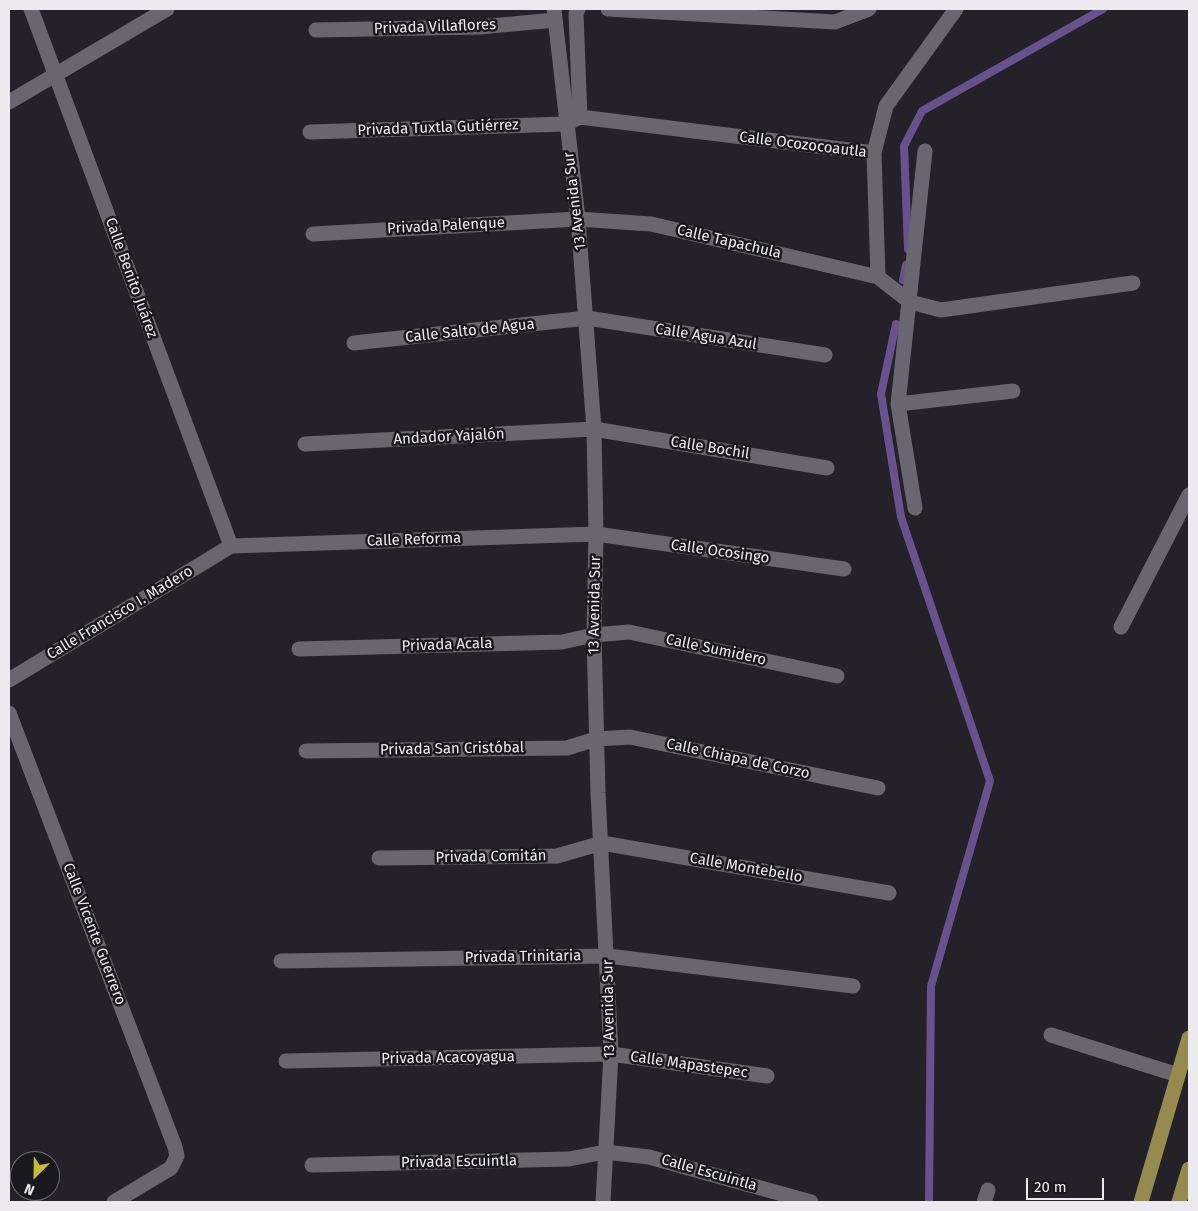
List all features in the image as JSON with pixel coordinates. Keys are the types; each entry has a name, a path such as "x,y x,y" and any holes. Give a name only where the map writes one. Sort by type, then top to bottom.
{"main road":[{"path":"1140,1202 1189,1038"},
{"path":"1179,1202 1189,1169"}],"street":[{"name":"Calle Benito Juárez","path":"32,9 231,546"},
{"path":"9,102 167,9"},
{"path":"566,124 580,117 576,14 578,9"},
{"path":"608,9 835,22 869,9"},
{"name":"Calle Ocozocoautla","path":"580,117 874,154 886,106 956,9"},
{"name":"Privada Villaflores","path":"316,30 480,27 554,14"},
{"name":"13 Avenida Sur","path":"554,14 578,219 594,429 596,739 608,956 611,1054 603,1202"},
{"name":"Privada Tuxtla Gutiérrez","path":"310,132 566,124"},
{"path":"915,508 898,404 925,151"},
{"path":"874,154 878,277 910,302 941,310 1133,283"},
{"name":"Privada Palenque","path":"313,234 578,219"},
{"name":"Calle Tapachula","path":"578,219 651,224 878,277"},
{"name":"Calle Salto de Agua","path":"354,343 586,318"},
{"name":"Calle Agua Azul","path":"586,318 826,355"},
{"path":"898,404 1013,391"},
{"name":"Andador Yajalón","path":"305,444 594,429"},
{"name":"Calle Bochil","path":"594,429 827,468"},
{"path":"1121,627 1189,495"},
{"name":"Calle Reforma","path":"231,546 596,534"},
{"name":"Calle Ocosingo","path":"596,534 844,569"},
{"name":"Calle Francisco I. Madero","path":"9,680 231,546"},
{"name":"Calle Sumidero","path":"594,635 629,632 837,676"},
{"name":"Privada Acala","path":"299,649 562,642 594,635"},
{"name":"Calle Vicente Guerrero","path":"9,713 177,1156 171,1168 114,1202"},
{"name":"Calle Chiapa de Corzo","path":"596,739 630,737 878,788"},
{"name":"Privada San Cristóbal","path":"306,751 567,748 596,739"},
{"name":"Privada Comitán","path":"379,858 556,856 602,843"},
{"name":"Calle Montebello","path":"602,843 889,893"},
{"name":"Privada Trinitaria","path":"281,961 608,956 852,986"},
{"path":"1051,1034 1178,1075"},
{"name":"Privada Acacoyagua","path":"286,1061 611,1054"},
{"name":"Calle Mapastepec","path":"611,1054 767,1076"},
{"name":"Privada Escuintla","path":"312,1166 569,1159 605,1152"},
{"name":"Calle Escuintla","path":"605,1152 649,1157 811,1202"}],"waterway":[{"path":"908,249 904,146 922,111 1103,9"},
{"path":"903,280 906,265"},
{"path":"896,324 881,394 901,517 990,781 931,986 929,1202"}]}
